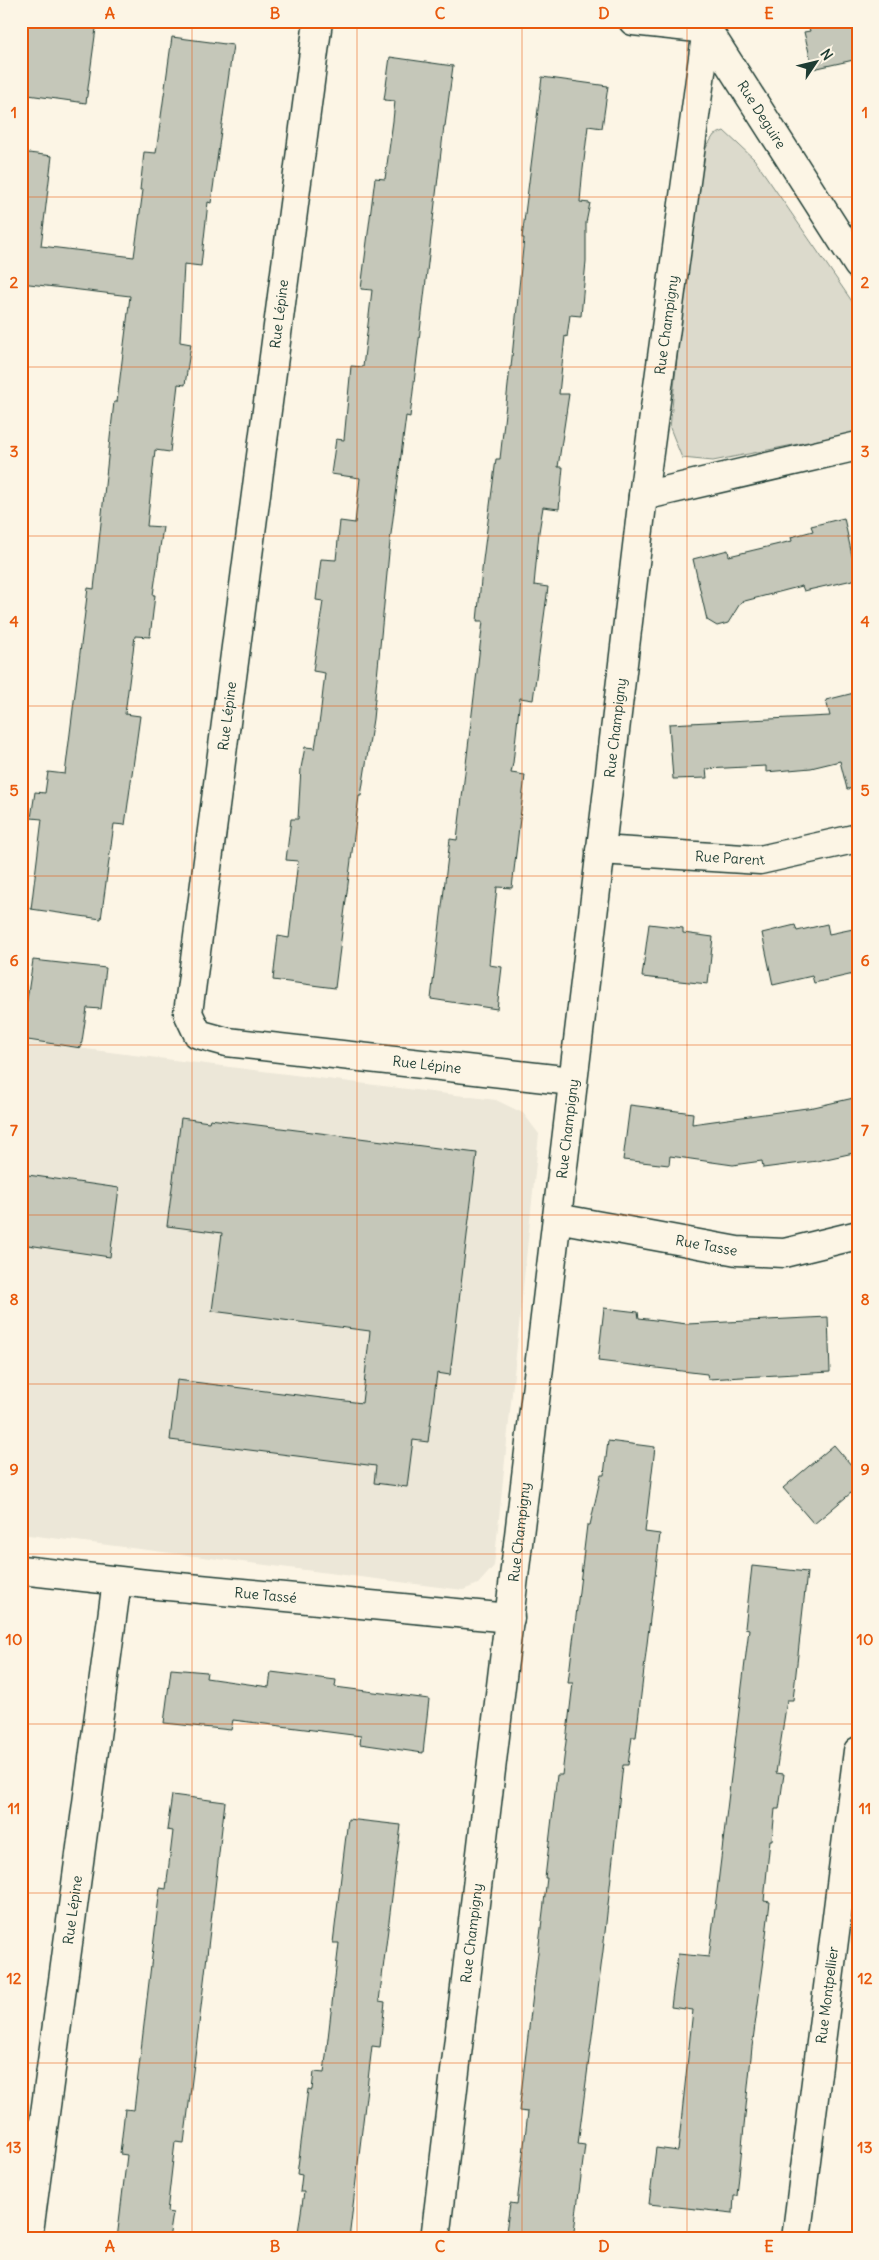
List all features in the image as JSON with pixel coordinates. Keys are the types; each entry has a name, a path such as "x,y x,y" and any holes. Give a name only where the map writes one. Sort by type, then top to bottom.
{"street":[{"name":"Rue Lépine","path":"318,21 188,1013 198,1034 227,1042 572,1081"},
{"path":"633,21 707,25"},
{"name":"Rue Champigny","path":"435,2239 643,496 707,25"},
{"name":"Rue Deguire","path":"707,25 858,265"},
{"path":"643,496 858,446"},
{"name":"Rue Parent","path":"600,850 760,860 858,838"},
{"name":"Rue Tasse","path":"557,1218 737,1251 784,1253 858,1235"},
{"name":"Rue Tassé","path":"21,1570 117,1581 510,1618"},
{"name":"Rue Lépine","path":"28,2239 117,1581"},
{"name":"Rue Montpellier","path":"796,2239 858,1751"}],"shaded area":[{"path":"724,131 754,159 858,310 858,432 713,461 682,458 670,428 697,162 714,135"},
{"path":"21,1041 496,1100 523,1113 539,1134 494,1566 478,1584 463,1590 21,1534"}],"building":[{"path":"21,21 97,21 86,103 21,94"},
{"path":"807,21 858,21 858,59 813,69 804,32 810,31"},
{"path":"172,37 233,45 211,203 208,202 201,266 184,264 180,342 191,344 185,385 178,384 170,452 155,450 147,526 163,527 153,595 155,595 150,637 135,636 125,714 140,716 125,825 114,824 101,919 31,909 42,819 31,818 35,792 45,793 48,772 65,774 88,588 94,589 114,402 117,402 130,296 21,283 21,152 52,156 41,246 134,257 143,190 140,190 144,152 156,153"},
{"path":"390,57 453,66 444,126 410,417 406,416 390,542 373,719 361,796 359,796 335,988 273,980 278,936 289,938 298,861 286,860 291,819 298,819 301,768 305,747 315,748 320,717 325,673 313,671 323,601 316,600 321,559 336,560 340,521 355,523 360,478 331,474 336,439 344,440 351,366 363,367 372,290 361,289 375,178 385,179 395,101 384,100"},
{"path":"542,77 608,86 602,128 588,126 580,202 590,203 586,223 586,261 581,316 570,315 567,337 565,336 559,394 569,394 558,467 563,467 559,509 543,507 539,532 534,585 548,587 533,700 520,698 511,773 525,775 512,888 497,887 489,965 502,967 497,1009 431,999 450,839 457,840 483,621 477,621 483,560 496,459 500,459 524,238 522,238"},
{"path":"844,518 857,579 804,591 802,586 741,602 728,623 717,626 707,620 693,559 728,550 729,556 792,541 791,537 813,531 811,526"},
{"path":"858,692 858,788 847,789 840,761 811,768 766,772 766,766 706,769 707,778 673,779 669,724 830,716 826,700"},
{"path":"649,924 683,928 683,933 713,937 708,984 642,977"},
{"path":"827,924 829,934 858,928 858,973 814,983 812,976 773,985 762,933 795,925 797,931"},
{"path":"33,960 106,968 101,1009 87,1008 81,1048 21,1039"},
{"path":"858,1097 858,1152 817,1161 763,1168 762,1161 733,1165 670,1156 669,1165 623,1160 630,1105 693,1113 692,1124 814,1107"},
{"path":"181,1118 209,1122 210,1119 477,1153 450,1375 437,1373 428,1442 413,1440 407,1487 374,1483 376,1466 170,1440 177,1380 362,1403 370,1331 212,1311 222,1233 167,1226"},
{"path":"21,1174 119,1188 110,1257 21,1244"},
{"path":"604,1308 638,1312 639,1318 687,1324 828,1317 830,1372 708,1379 707,1374 598,1361"},
{"path":"608,1441 655,1447 645,1532 660,1534 636,1737 632,1737 628,1765 623,1765 603,1951 578,2144 585,2145 573,2239 505,2239 510,2203 517,2204 528,2112 519,2111 547,1878 545,1878 557,1775 562,1775 573,1683 568,1683 587,1525 590,1525 601,1475 604,1475"},
{"path":"834,1445 858,1473 858,1487 814,1524 783,1488"},
{"path":"752,1566 807,1572 793,1700 787,1700 776,1773 784,1774 779,1809 775,1809 772,1840 770,1840 764,1901 770,1902 752,2047 737,2196 734,2196 733,2213 649,2204 656,2148 678,2151 693,2010 671,2007 678,1954 709,1957 749,1629 745,1628"},
{"path":"171,1669 207,1672 206,1678 269,1687 271,1672 336,1680 335,1687 429,1699 423,1753 360,1744 361,1736 233,1720 231,1730 164,1723"},
{"path":"172,1795 225,1802 199,2024 184,2143 175,2142 167,2212 173,2213 169,2239 117,2239 127,2155 120,2154 125,2109 134,2110 160,1888 166,1889 173,1831 167,1830"},
{"path":"348,1819 401,1825 379,2001 385,2002 380,2047 372,2046 349,2239 297,2239 304,2192 300,2192 302,2175 297,2174 308,2089 312,2090 314,2072 324,2073 339,1943 333,1943"}]}
